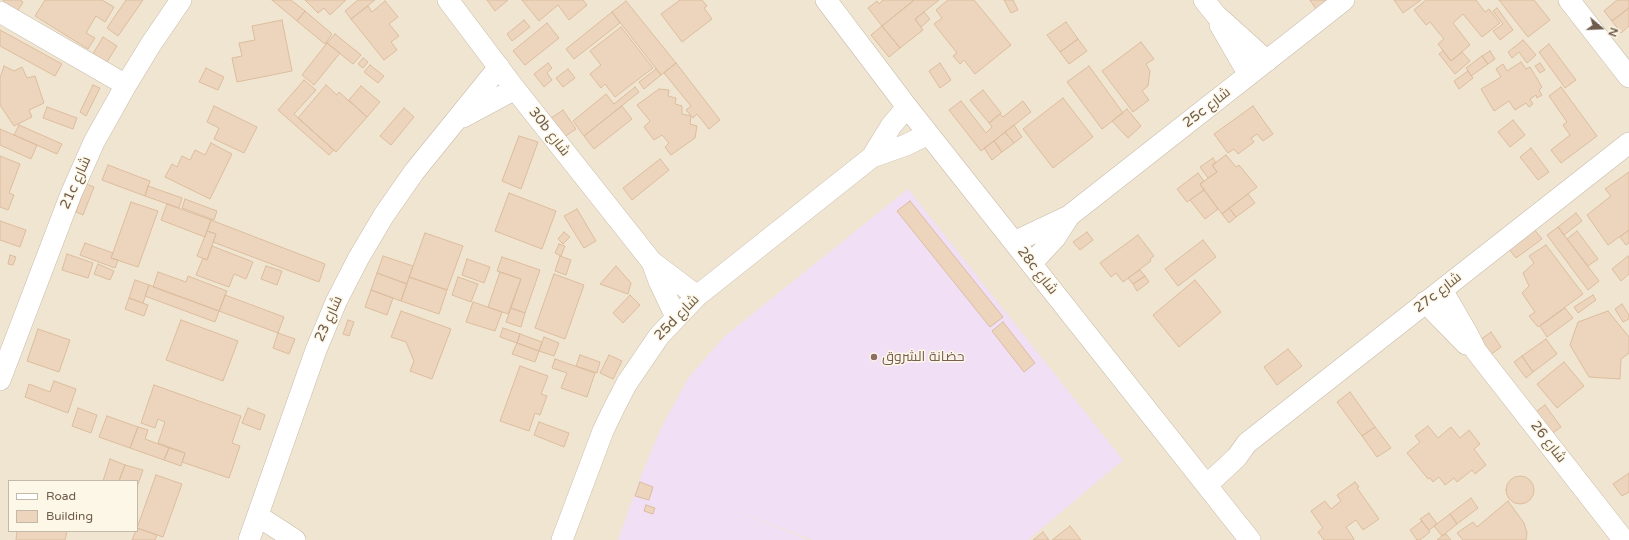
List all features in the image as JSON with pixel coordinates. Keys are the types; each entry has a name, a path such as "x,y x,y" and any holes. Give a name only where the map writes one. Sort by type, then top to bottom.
{"street":[{"name":"21c شارع","path":"0,380 71,194 94,142 150,44 181,0"},
{"name":"30b شارع","path":"448,0 515,89 652,262 697,296"},
{"name":"28c شارع","path":"826,0 928,134 1250,540"},
{"name":"25c شارع","path":"1014,242 1069,216 1344,0"},
{"path":"1569,0 1629,77"},
{"path":"1210,8 1267,60"},
{"path":"1210,8 1249,75"},
{"path":"0,12 126,85"},
{"name":"شارع 23","path":"249,540 316,350 348,277 384,215 414,172 499,68"},
{"name":"شارع 23","path":"456,121 515,89"},
{"name":"25d شارع","path":"872,157 891,126 907,107"},
{"name":"25d شارع","path":"562,540 603,431 617,402 642,359 659,336 676,317 697,296 872,157 928,134"},
{"name":"27c شارع","path":"1202,478 1223,454 1248,443 1425,302 1629,143"},
{"name":"25c شارع","path":"1031,264 1054,238 1069,216"},
{"name":"30b شارع","path":"652,262 676,317"},
{"name":"شارع 26","path":"1442,290 1476,351 1623,538"},
{"name":"شارع 26","path":"1425,302 1460,339 1476,351"},
{"path":"258,516 295,540"}],"shaded area":[{"path":"0,0 1629,0 1629,540 0,540"},
{"name":"حضانة الشروق","path":"908,189 1123,460 1028,540 813,540 728,508 809,540 618,540 641,476 662,426 689,377 725,336"}],"building":[{"path":"4,0 20,0 23,2 17,12 2,3"},
{"path":"45,0 102,0 114,7 105,22 96,16 86,33 95,38 88,49 35,16"},
{"path":"126,0 143,0 118,36 107,28"},
{"path":"272,0 291,0 305,11 297,21"},
{"path":"305,0 346,0 330,15 324,8 318,13"},
{"path":"358,0 375,0 351,19 345,11"},
{"path":"487,0 508,0 495,11"},
{"path":"522,0 583,0 587,5 569,20 558,5 539,21"},
{"path":"680,0 702,0 707,6 704,8 712,19 682,42 661,14"},
{"path":"883,0 913,1 882,26 868,8 877,1 879,4"},
{"path":"914,0 939,0 915,19 923,30 900,48 882,26"},
{"path":"948,0 974,0 1011,45 975,74 964,60 960,64 953,56 957,53 934,24 942,18 936,10"},
{"path":"1004,0 1013,0 1018,10 1011,13"},
{"path":"1310,0 1328,0 1316,9"},
{"path":"1394,0 1421,0 1403,13"},
{"path":"1426,0 1476,0 1485,12 1489,9 1500,23 1482,37 1463,14 1453,23 1470,45 1451,61 1438,44 1444,39 1430,22 1426,25 1414,10"},
{"path":"1499,0 1534,0 1550,20 1528,37"},
{"path":"1617,0 1629,0 1629,8 1612,21 1604,11"},
{"path":"385,1 398,17 389,24 399,36 391,42 397,50 384,60 351,19 368,6 372,12"},
{"path":"626,1 676,63 661,75 612,12"},
{"path":"1497,8 1513,30 1500,40 1493,31 1503,24 1493,11"},
{"path":"1629,8 1629,26 1621,33 1612,21"},
{"path":"305,11 332,34 325,44 297,21"},
{"path":"612,12 620,23 574,59 566,49"},
{"path":"924,12 930,19 921,27 915,19"},
{"path":"282,20 292,71 237,82 232,58 242,56 239,43 255,40 252,26"},
{"path":"524,20 530,27 512,41 507,34"},
{"path":"1066,22 1078,39 1060,52 1047,35"},
{"path":"547,23 559,38 525,65 513,51"},
{"path":"882,26 900,48 889,57 871,35"},
{"path":"621,27 653,68 615,97 605,84 601,88 590,74 601,65 590,51"},
{"path":"0,30 62,64 55,76 0,46"},
{"path":"335,34 361,55 353,64 327,43"},
{"path":"103,37 117,46 105,65 91,57"},
{"path":"1078,39 1087,51 1069,64 1060,52"},
{"path":"1523,40 1536,55 1527,63 1519,52 1512,58 1508,52"},
{"path":"1141,42 1154,59 1146,64 1150,71 1148,86 1142,91 1149,100 1133,112 1102,71"},
{"path":"327,43 340,53 314,85 302,75"},
{"path":"1549,44 1576,80 1565,88 1539,52"},
{"path":"1443,51 1451,61 1462,52 1470,61 1455,74 1439,54"},
{"path":"1490,51 1495,59 1488,64 1482,56"},
{"path":"1482,56 1488,64 1471,76 1466,68"},
{"path":"363,58 368,62 363,68 358,64"},
{"path":"1521,62 1526,69 1530,67 1542,87 1539,90 1542,95 1537,98 1536,95 1530,99 1533,104 1529,107 1526,103 1515,110 1509,101 1494,111 1481,89 1501,77 1496,69 1503,64 1507,71"},
{"path":"548,63 552,68 547,73 552,80 544,87 534,74"},
{"path":"676,63 720,120 709,129 697,114 693,118 686,110 691,106 664,73"},
{"path":"940,63 951,80 940,88 929,71"},
{"path":"1540,63 1545,70 1540,73 1535,66"},
{"path":"370,65 384,76 378,83 364,72"},
{"path":"4,66 14,71 22,67 27,78 35,76 44,103 29,110 32,117 14,126 0,105 0,78"},
{"path":"1089,66 1123,113 1102,129 1067,82"},
{"path":"206,68 224,77 218,90 199,82"},
{"path":"568,69 575,78 563,87 556,78"},
{"path":"656,69 661,75 644,89 639,82"},
{"path":"1468,71 1473,78 1459,89 1454,81"},
{"path":"304,80 316,90 294,114 334,150 329,155 278,110"},
{"path":"93,85 100,88 86,116 80,112"},
{"path":"326,85 337,95 339,92 367,117 336,152 298,118"},
{"path":"361,86 380,102 367,117 349,100"},
{"path":"635,87 639,92 584,136 573,121 606,94 614,104"},
{"path":"1561,87 1597,136 1561,163 1551,150 1570,135 1563,125 1567,122 1549,96"},
{"path":"659,89 669,90 668,96 676,98 675,104 682,106 682,114 691,116 690,124 697,126 695,138 671,155 665,147 669,143 662,135 654,140 644,127 650,121 637,105"},
{"path":"983,90 1001,113 989,123 970,100"},
{"path":"1063,98 1093,137 1053,168 1023,129"},
{"path":"961,101 986,133 992,127 989,123 1000,114 1003,117 1023,101 1031,112 981,151 949,110"},
{"path":"214,106 257,127 244,153 214,139 219,128 207,122"},
{"path":"622,106 632,119 594,149 584,136"},
{"path":"1253,106 1273,134 1263,141 1257,134 1251,138 1254,142 1238,154 1234,149 1228,153 1214,134"},
{"path":"47,107 77,118 73,129 43,118"},
{"path":"404,108 414,117 391,145 380,136"},
{"path":"1127,109 1141,126 1128,138 1112,121"},
{"path":"563,110 576,129 564,137 551,118"},
{"path":"1513,120 1525,135 1510,147 1498,132"},
{"path":"19,125 62,144 57,154 14,135"},
{"path":"1014,125 1022,137 1014,143 1005,132"},
{"path":"0,129 37,145 31,159 0,145"},
{"path":"1005,132 1014,143 1002,152 994,141"},
{"path":"519,136 538,142 521,189 502,181"},
{"path":"994,141 1002,152 992,160 984,148"},
{"path":"211,143 232,154 210,199 165,177 172,164 177,167 182,156 190,160 195,150 205,155"},
{"path":"1531,148 1549,172 1538,180 1520,157"},
{"path":"1226,155 1236,167 1239,165 1257,187 1222,214 1200,184 1217,172 1212,165"},
{"path":"0,156 20,164 9,193 14,195 8,210 0,207"},
{"path":"1213,158 1216,163 1212,165 1217,172 1208,178 1200,167"},
{"path":"660,159 669,170 632,200 623,188"},
{"path":"108,165 150,181 145,196 102,180"},
{"path":"1629,172 1629,230 1608,245 1587,215 1611,196 1605,189"},
{"path":"1198,173 1204,181 1200,184 1204,190 1187,202 1177,189"},
{"path":"86,184 94,187 83,215 76,212"},
{"path":"148,186 182,198 179,208 145,196"},
{"path":"1204,190 1218,209 1205,219 1190,200"},
{"path":"509,193 556,211 542,249 495,231"},
{"path":"1248,194 1255,203 1236,217 1229,208"},
{"path":"185,199 217,211 214,220 182,208"},
{"path":"910,201 1003,317 990,327 897,211"},
{"path":"131,202 158,211 138,267 111,258"},
{"path":"167,204 211,220 205,237 161,220"},
{"path":"1229,208 1236,217 1229,223 1222,214"},
{"path":"577,209 596,241 584,248 564,216"},
{"path":"1576,213 1582,221 1564,235 1558,227"},
{"path":"211,220 325,264 319,282 213,242 216,234 207,231"},
{"path":"0,221 26,230 20,247 0,240"},
{"path":"1558,227 1599,281 1588,290 1547,235"},
{"path":"1534,229 1542,239 1516,258 1508,248"},
{"path":"1629,230 1629,243 1626,245 1620,237"},
{"path":"207,231 216,234 207,260 197,256"},
{"path":"1577,231 1598,259 1588,266 1567,239"},
{"path":"564,232 570,237 563,244 558,239"},
{"path":"1087,232 1093,240 1080,250 1073,242"},
{"path":"425,233 463,246 447,290 409,277"},
{"path":"1138,235 1154,256 1150,259 1151,261 1123,282 1116,273 1111,277 1100,263"},
{"path":"1203,240 1216,257 1178,286 1165,269"},
{"path":"85,243 113,253 111,258 118,260 115,268 80,255"},
{"path":"559,244 565,246 561,256 555,253"},
{"path":"1546,245 1583,294 1538,327 1529,316 1535,312 1522,293 1529,286 1523,273 1534,263 1529,256"},
{"path":"212,246 253,262 246,279 234,274 229,287 196,275 203,258 207,260"},
{"path":"67,254 93,263 88,278 62,270"},
{"path":"10,255 16,257 13,265 8,264"},
{"path":"383,256 413,266 407,284 377,273"},
{"path":"560,256 571,260 566,275 555,271"},
{"path":"1628,256 1629,274 1621,281 1612,269"},
{"path":"502,257 540,270 525,313 511,308 521,279 497,271"},
{"path":"467,259 490,267 484,283 462,275"},
{"path":"98,264 114,271 110,280 94,274"},
{"path":"266,266 282,271 277,285 261,279"},
{"path":"616,266 631,283 628,294 600,284"},
{"path":"1140,270 1145,276 1133,284 1128,278"},
{"path":"158,272 186,282 188,276 227,291 219,311 153,287"},
{"path":"500,272 521,279 508,314 488,307"},
{"path":"377,273 407,284 401,301 371,290"},
{"path":"554,274 584,285 565,339 535,328"},
{"path":"1145,276 1149,282 1137,291 1133,284"},
{"path":"409,277 447,290 439,314 401,301"},
{"path":"458,277 478,284 471,302 452,295"},
{"path":"135,280 149,285 143,303 129,298"},
{"path":"1195,280 1221,312 1179,347 1153,315"},
{"path":"149,285 219,311 215,322 145,296"},
{"path":"371,290 393,298 387,315 365,307"},
{"path":"225,295 284,317 278,333 219,311"},
{"path":"630,295 640,305 623,323 613,313"},
{"path":"1593,295 1596,300 1578,313 1574,307"},
{"path":"129,298 148,305 144,316 125,309"},
{"path":"473,302 502,312 495,331 466,322"},
{"path":"1622,304 1629,315 1629,319 1623,322 1615,309"},
{"path":"511,308 525,313 521,327 506,322"},
{"path":"1565,308 1573,318 1547,337 1540,326"},
{"path":"401,311 451,329 432,379 410,371 414,361 406,342 391,337"},
{"path":"1608,311 1629,337 1629,353 1621,359 1620,379 1589,377 1570,345 1578,322"},
{"path":"181,320 238,341 223,381 166,360"},
{"path":"348,320 354,322 349,336 343,334"},
{"path":"1003,322 1035,363 1024,372 992,331"},
{"path":"503,328 520,334 517,343 500,337"},
{"path":"38,329 70,340 59,372 27,361"},
{"path":"1491,332 1501,347 1490,355 1480,340"},
{"path":"278,333 295,339 289,354 273,348"},
{"path":"520,334 542,342 539,351 517,343"},
{"path":"544,337 559,343 554,356 539,351"},
{"path":"1546,339 1557,354 1533,372 1522,356"},
{"path":"517,343 539,351 535,362 512,354"},
{"path":"1288,349 1302,366 1277,385 1264,367"},
{"path":"580,355 600,362 597,373 576,366"},
{"path":"609,355 622,361 613,379 600,373"},
{"path":"1522,356 1533,372 1526,378 1514,362"},
{"path":"555,359 595,373 587,397 561,388 567,373 552,368"},
{"path":"1564,362 1584,386 1557,408 1537,384"},
{"path":"520,366 548,376 541,394 547,396 540,415 535,413 529,431 500,421"},
{"path":"54,381 76,389 68,413 25,397 29,384 50,392"},
{"path":"154,385 241,416 232,443 240,446 229,478 182,462 185,453 158,443 165,422 158,419 155,428 141,423"},
{"path":"1350,392 1375,427 1362,436 1337,402"},
{"path":"1545,405 1561,427 1550,435 1533,414"},
{"path":"78,408 97,415 91,433 72,426"},
{"path":"248,408 265,415 260,430 242,423"},
{"path":"107,416 138,427 130,448 99,437"},
{"path":"539,422 569,433 564,447 534,435"},
{"path":"1428,426 1438,438 1451,427 1460,438 1469,430 1480,444 1474,449 1486,465 1475,474 1472,470 1457,482 1454,478 1445,485 1439,477 1433,482 1430,478 1428,479 1407,453 1420,442 1415,436"},
{"path":"138,427 148,430 145,439 169,448 164,460 130,448"},
{"path":"1375,427 1391,448 1377,457 1362,436"},
{"path":"169,448 185,453 181,466 164,460"},
{"path":"110,459 125,465 119,480 103,480"},
{"path":"125,465 143,470 138,484 138,480 119,480"},
{"path":"1629,473 1629,492 1622,496 1613,484"},
{"path":"156,475 182,484 163,537 138,528"},
{"path":"1520,476 1526,477 1530,480 1533,484 1533,496 1530,500 1526,503 1520,504 1514,503 1510,500 1507,496 1506,490 1507,484 1510,480 1514,477"},
{"path":"640,482 653,487 649,500 635,496"},
{"path":"1355,482 1359,487 1357,488 1379,519 1363,530 1356,520 1346,527 1354,539 1353,540 1324,540 1318,532 1323,528 1311,511 1325,501 1331,509 1341,501 1337,495"},
{"path":"1471,498 1478,508 1457,524 1450,514"},
{"path":"1508,501 1524,523 1527,533 1526,540 1463,540 1457,533 1473,522 1477,527"},
{"path":"646,505 655,508 653,514 644,511"},
{"path":"1429,513 1437,524 1429,530 1420,519"},
{"path":"1450,514 1457,524 1442,536 1434,526"},
{"path":"1422,521 1430,532 1420,540 1417,540 1410,530"},
{"path":"1070,526 1081,540 1052,540"},
{"path":"138,528 157,535 155,540 132,540 135,532 138,532"},
{"path":"17,532 67,532 65,540 16,540"},
{"path":"1043,532 1049,540 1033,540"},
{"path":"1446,534 1451,540 1437,540 1442,536"}],"place":[{"name":"حضانة الشروق","path":"874,357"}]}
